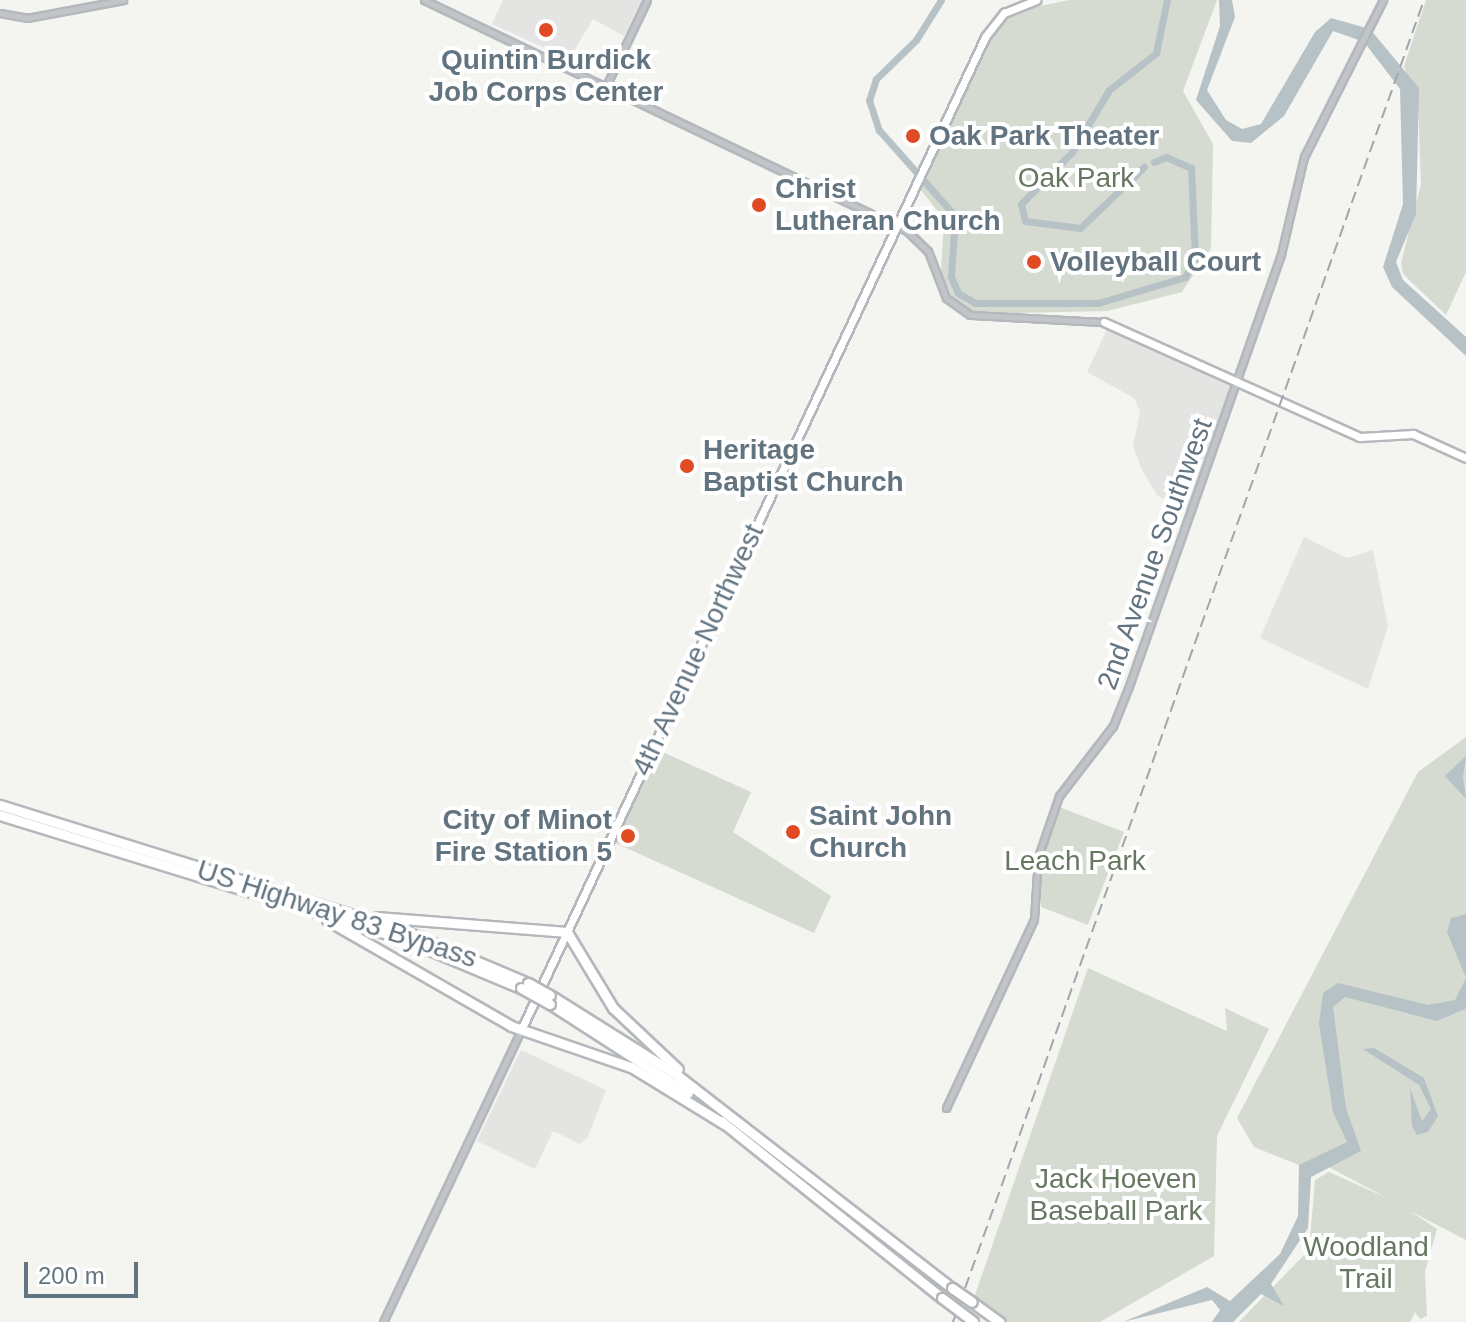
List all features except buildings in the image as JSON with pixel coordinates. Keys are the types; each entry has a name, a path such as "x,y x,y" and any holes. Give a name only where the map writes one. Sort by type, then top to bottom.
{"highway":[{"name":"US Highway 83 Bypass","path":"0,805 407,932 524,986 702,1094 1000,1322"},
{"name":"US Highway 83 Bypass","path":"0,815 406,940 524,986"},
{"path":"299,898 404,923 567,932 613,1008 702,1094"},
{"path":"284,902 521,1030 631,1067 724,1124"},
{"name":"US Highway 83 Bypass","path":"550,1000 657,1071 974,1321"}],"main road":[{"name":"4th Avenue Northwest","path":"521,1030 916,181 990,29 1015,6 1036,0"},
{"path":"1104,322 1360,437 1407,433 1466,458"}],"street":[{"path":"0,13 27,18 123,0"},
{"path":"424,0 896,225 924,245 946,298 970,315 1104,322"},
{"path":"606,86 647,0"},
{"name":"2nd Avenue Southwest","path":"946,1108 1034,919 1038,857 1059,796 1120,710 1290,228 1297,176 1367,21 1383,0"},
{"name":"4th Avenue Northwest","path":"383,1322 521,1030"}],"shaded area":[{"name":"Quintin Burdick Job Corps Center","path":"503,0 642,0 624,36 593,19 569,59 492,24"},
{"path":"1219,0 1232,0 1235,17 1207,90 1226,120 1242,129 1261,124 1315,32 1331,18 1370,29 1419,88 1416,214 1396,262 1403,280 1466,337 1466,356 1392,287 1383,267 1403,204 1400,89 1364,42 1333,31 1284,116 1251,143 1232,141 1196,100 1220,26"},
{"path":"1108,327 1233,384 1189,512 1157,495 1141,468 1133,446 1140,412 1134,398 1087,372"},
{"path":"1304,537 1347,558 1373,550 1388,626 1368,689 1260,638"},
{"path":"1466,756 1463,777 1466,799 1445,776"},
{"path":"1466,914 1466,978 1447,932 1451,918"},
{"path":"1466,978 1465,1009 1437,1021 1345,997 1333,1007 1346,1108 1361,1151 1311,1177 1308,1228 1271,1284 1284,1306 1261,1294 1233,1322 1212,1322 1220,1310 1212,1300 1123,1322 1207,1287 1230,1301 1280,1254 1298,1216 1299,1165 1347,1142 1333,1112 1319,1024 1323,993 1338,983 1428,1005 1455,1000"},
{"path":"1374,1048 1424,1078 1438,1116 1428,1132 1417,1135 1412,1126 1410,1088 1422,1121 1431,1109 1419,1085 1363,1049"},
{"path":"521,1050 606,1090 588,1137 580,1144 553,1131 535,1169 477,1141"}],"green space":[{"name":"Oak Park","path":"1069,0 1217,0 1183,91 1213,144 1211,248 1182,292 1107,311 978,314 953,299 941,273 944,219 920,189 997,26 1021,10"},
{"path":"1426,0 1466,0 1466,272 1446,315 1403,274 1401,263 1421,184 1418,105 1404,66"},
{"name":"Woodland Trail","path":"1466,737 1466,1240 1410,1211 1437,1229 1425,1271 1427,1316 1420,1319 1415,1312 1410,1322 1239,1322 1309,1250 1315,1180 1329,1172 1387,1198 1325,1165 1299,1165 1254,1147 1237,1118 1418,772"},
{"path":"656,749 751,792 733,832 831,896 814,933 613,842"},
{"name":"Leach Park","path":"1059,807 1124,832 1088,925 1041,907 1039,857"},
{"name":"Jack Hoeven Baseball Park","path":"1088,968 1227,1031 1225,1008 1269,1029 1217,1136 1214,1256 1100,1322 1005,1322 974,1298"}],"waterway":[{"path":"941,0 916,40 876,79 869,100 879,130 955,216 951,277 958,293 975,303 1098,303 1185,277 1195,259 1191,168 1166,157 1154,162"},
{"path":"1144,167 1080,228 1025,221 1021,204 1072,152 1109,90 1156,53 1167,0"}],"railway":[{"path":"953,1322 1424,0"}],"place":[{"name":"Quintin Burdick Job Corps Center","path":"546,30"},
{"name":"Oak Park Theater","path":"913,136"},
{"name":"Christ Lutheran Church","path":"759,205"},
{"name":"Volleyball Court","path":"1034,262"},
{"name":"Heritage Baptist Church","path":"687,466"},
{"name":"Saint John Church","path":"793,832"},
{"name":"City of Minot Fire Station 5","path":"628,836"}]}
